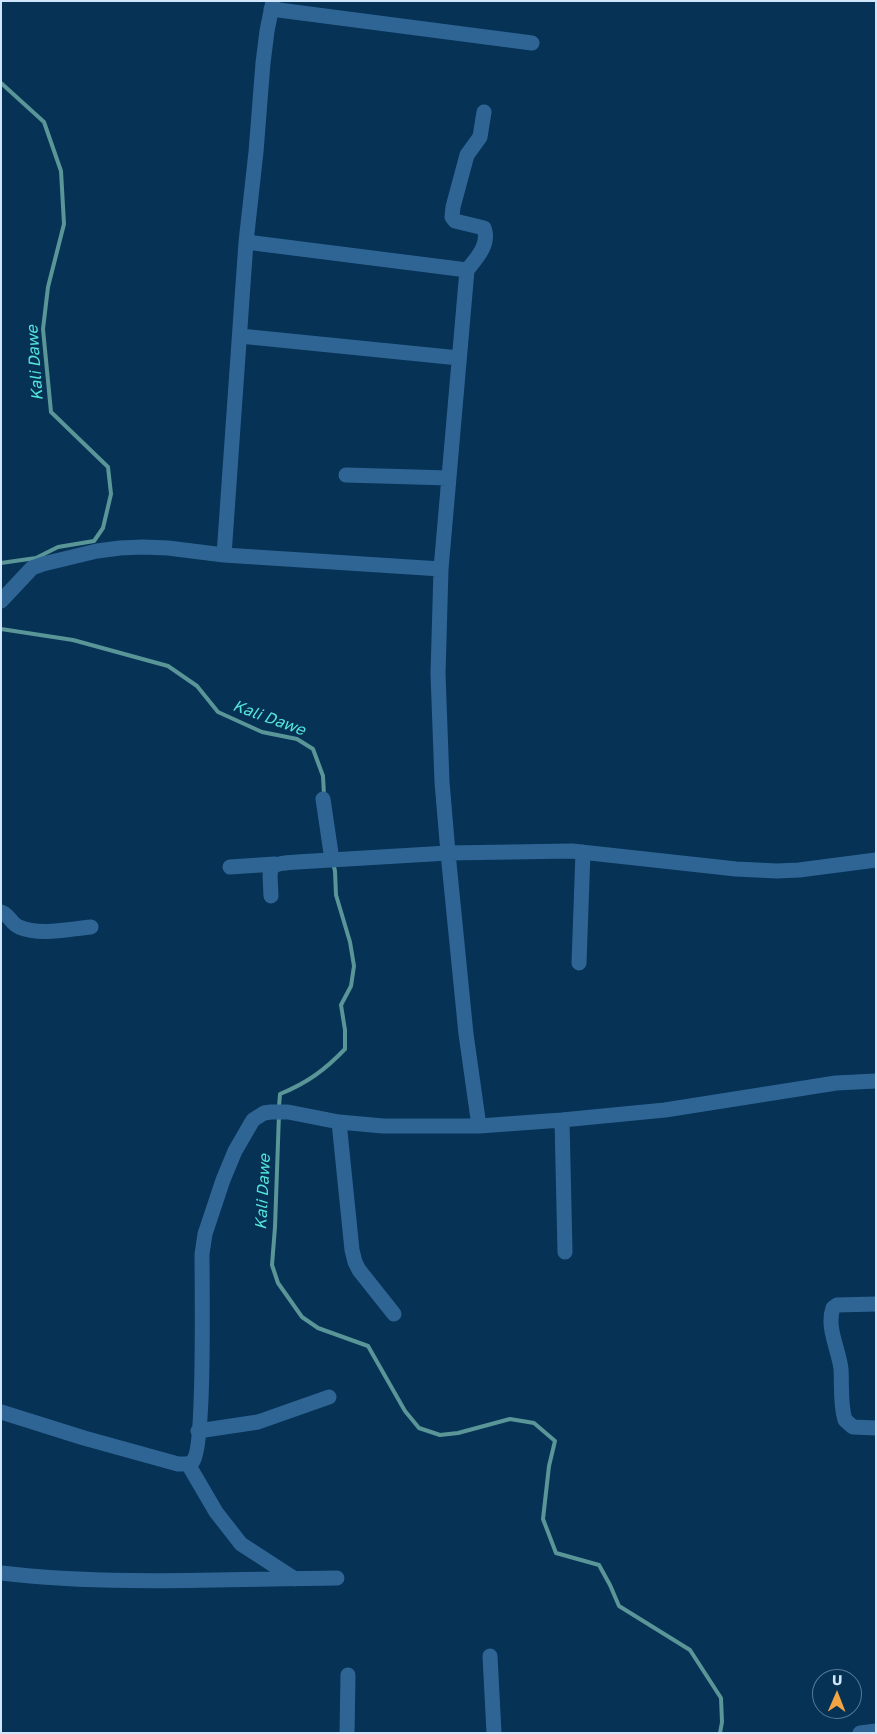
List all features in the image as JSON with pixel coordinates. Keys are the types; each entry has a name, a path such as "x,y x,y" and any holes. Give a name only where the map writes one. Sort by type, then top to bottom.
{"street":[{"path":"224,555 246,242 263,63 272,5 532,43"},
{"path":"479,1126 466,1034 448,853 439,731 438,674 440,570 467,270 480,254 485,240 484,228 454,221 452,217 467,155 480,137 484,112"},
{"path":"246,242 467,270"},
{"path":"240,336 459,358"},
{"path":"346,475 449,478"},
{"path":"5,597 32,568 97,551 143,546 224,555 440,570"},
{"path":"323,800 332,860"},
{"path":"230,867 448,853 545,851 583,852 758,871 799,870 876,860"},
{"path":"579,963 583,852"},
{"path":"271,896 270,871 275,864"},
{"path":"1,912 5,913 14,925 31,930 50,931 91,927"},
{"path":"1,1412 84,1438 178,1464 188,1464 194,1459 201,1384 202,1254 205,1234 235,1151 253,1120 264,1113 288,1112 339,1122 383,1126 479,1126 665,1110 836,1083 876,1081"},
{"path":"562,1120 566,1252"},
{"path":"339,1122 352,1250 355,1262 359,1270 394,1314"},
{"path":"876,1304 837,1305 831,1316 841,1370 845,1420 853,1427 876,1428"},
{"path":"198,1431 258,1422 329,1397"},
{"path":"188,1464 216,1512 241,1544 295,1579"},
{"path":"1,1574 62,1579 110,1580 337,1578"},
{"path":"490,1656 494,1733"},
{"path":"348,1675 348,1733"},
{"path":"860,1733 876,1731"}],"waterway":[{"name":"Kali Dawe","path":"1,83 44,122 61,171 64,224 48,287 43,329 51,412 108,467 111,494 103,528 94,541 58,547 36,558 1,563"},
{"name":"Kali Dawe","path":"1,629 73,640 168,666 197,686 218,712 262,732 297,739 313,749 323,776 324,795"},
{"name":"Kali Dawe","path":"279,1107 280,1094 315,1075 345,1049 345,1030 341,1005 351,986 354,966 350,942 336,895 333,863"},
{"name":"Kali Dawe","path":"279,1114 272,1265 278,1283 302,1317 318,1328 368,1346 405,1411 419,1428 440,1435 458,1433 510,1419 534,1423 555,1441 549,1466 543,1519 556,1553 599,1565 619,1606 690,1650 721,1698 722,1722 720,1733"}]}
